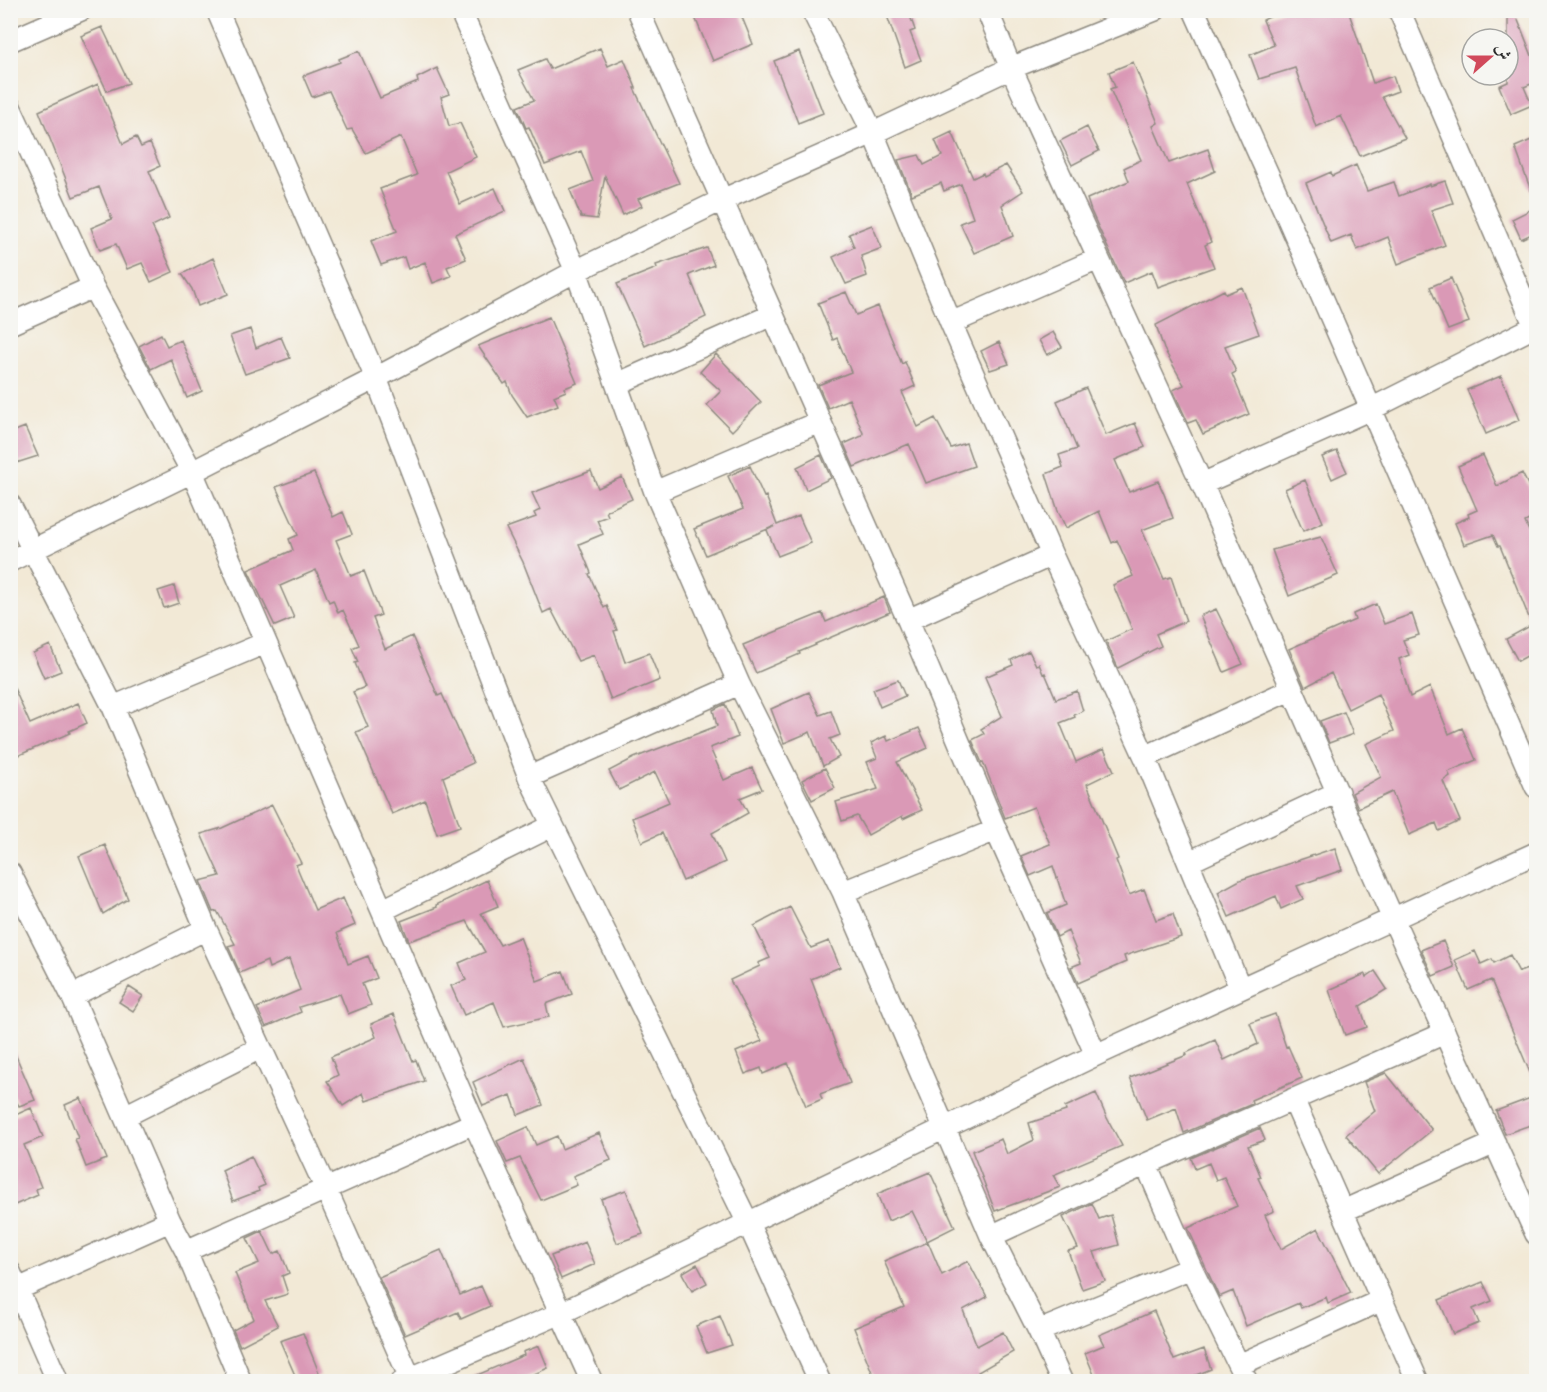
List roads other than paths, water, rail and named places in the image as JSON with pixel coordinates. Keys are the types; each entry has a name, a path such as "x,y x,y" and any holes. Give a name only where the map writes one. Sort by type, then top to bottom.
{"street":[{"path":"10,41 81,10"},
{"path":"217,10 376,378 529,777 748,1223 820,1382"},
{"path":"460,10 576,272 655,492 739,684 843,892 991,1236 1039,1330 1062,1382"},
{"path":"639,10 908,620 996,830 1096,1055"},
{"path":"812,10 873,133 951,323 1052,555 1145,757 1240,988"},
{"path":"987,10 1011,68 1202,484 1393,919 1536,1234"},
{"path":"10,561 192,472 576,272 722,200 1011,68 1155,10"},
{"path":"1194,10 1460,609 1536,787"},
{"path":"1202,484 1371,409 1536,327 1399,10"},
{"path":"10,106 93,287 192,472 474,1123 592,1382"},
{"path":"951,323 1098,258"},
{"path":"10,324 93,287"},
{"path":"617,384 772,315"},
{"path":"655,492 819,422"},
{"path":"10,505 113,707 206,929 326,1189 406,1380 561,1313 1096,1055 1536,853"},
{"path":"908,620 1052,555"},
{"path":"113,707 266,643"},
{"path":"529,777 739,684"},
{"path":"1145,757 1292,688"},
{"path":"1189,862 1338,792"},
{"path":"383,910 552,826"},
{"path":"843,892 996,830"},
{"path":"10,873 72,996 242,1382"},
{"path":"72,996 206,929"},
{"path":"991,1236 1146,1164 1445,1033"},
{"path":"125,1116 260,1048"},
{"path":"1293,1099 1418,1382"},
{"path":"186,1251 474,1123"},
{"path":"1342,1211 1495,1143"},
{"path":"1146,1164 1191,1268 1243,1373 1382,1300"},
{"path":"58,1382 14,1281 170,1221"},
{"path":"1039,1330 1191,1268"}]}
